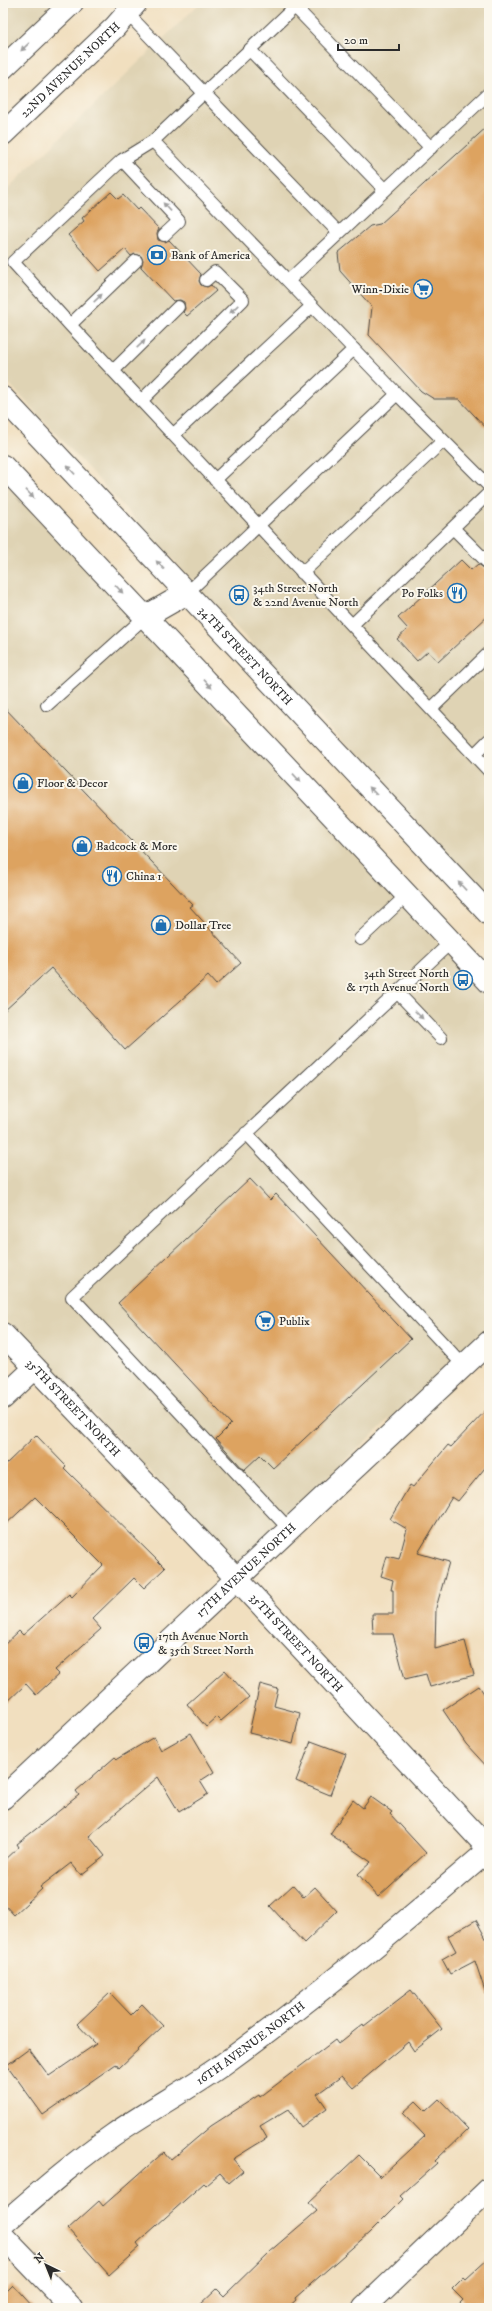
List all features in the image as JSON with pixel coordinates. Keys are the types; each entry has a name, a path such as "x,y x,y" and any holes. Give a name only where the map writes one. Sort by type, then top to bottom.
{"main road":[{"path":"3,68 72,3"},
{"name":"22ND AVENUE NORTH","path":"3,134 131,8"},
{"name":"34TH STREET NORTH","path":"3,398 489,914"},
{"path":"3,466 489,982"},
{"path":"145,617 187,593"},
{"name":"35TH STREET NORTH","path":"3,1334 237,1579 489,1850"},
{"name":"17TH AVENUE NORTH","path":"3,1798 489,1342"},
{"path":"3,1398 35,1368"},
{"name":"16TH AVENUE NORTH","path":"3,2224 65,2170 114,2135 221,2066 290,2015 364,1957 489,1850"},
{"path":"364,2308 489,2189"},
{"path":"3,2236 72,2308"}],"lane":[{"path":"431,148 297,5 153,141 122,160 13,262 141,401 489,771"},
{"path":"131,8 203,94 339,233"},
{"path":"250,50 385,190"},
{"path":"288,281 489,94"},
{"path":"153,141 397,394 489,486"},
{"path":"122,160 179,221 164,235"},
{"path":"70,325 136,261"},
{"path":"141,401 243,300 215,272 206,280"},
{"path":"113,371 178,306"},
{"path":"173,435 312,306"},
{"path":"215,480 354,349"},
{"path":"187,593 397,394"},
{"path":"302,572 443,441"},
{"path":"352,625 489,493"},
{"path":"453,528 489,564"},
{"path":"46,705 145,617"},
{"path":"430,709 489,653"},
{"path":"474,755 489,740"},
{"path":"360,939 407,895"},
{"path":"290,1530 72,1297 451,942"},
{"path":"397,992 441,1038"},
{"path":"246,1133 464,1366"}],"shaded area":[{"path":"3,3 55,3 3,52"},
{"path":"200,3 489,3 489,899 3,377 3,193"},
{"path":"3,481 137,623 143,632 144,631 489,997 489,1325 237,1563 3,1318"}],"building":[{"name":"Winn-Dixie","path":"489,125 489,431 459,399 434,399 421,391 369,335 372,307 340,271 338,253 370,226 380,224"},
{"name":"Bank of America","path":"111,192 118,199 123,195 137,210 139,208 159,229 157,233 158,240 165,242 169,240 201,274 199,281 201,285 207,287 211,285 216,291 187,316 183,312 185,309 184,302 180,300 173,301 141,267 143,260 141,256 135,254 131,256 125,249 100,271 68,235 84,221 82,218"},
{"name":"Po Folks","path":"461,560 471,570 478,564 489,571 489,615 438,662 428,651 417,661 397,639 408,629 398,618"},
{"path":"3,706 193,905 190,907 241,963 216,985 208,976 125,1050 51,968 3,1012"},
{"name":"Publix","path":"250,1179 270,1200 276,1194 411,1339 273,1468 260,1455 244,1470 216,1439 231,1424 118,1303"},
{"path":"489,1407 489,1463 458,1501 452,1497 418,1553 449,1562 436,1608 435,1649 465,1641 474,1675 430,1687 426,1674 405,1679 393,1634 373,1634 372,1614 393,1614 393,1590 391,1590 393,1580 381,1576 387,1556 399,1559 407,1529 390,1519 410,1485 413,1487 448,1445 451,1447"},
{"path":"36,1435 66,1466 64,1468 165,1568 144,1588 134,1578 92,1619 101,1629 55,1670 59,1674 36,1695 26,1684 3,1706 3,1646 19,1631 23,1635 69,1594 72,1597 103,1565 35,1497 3,1527 3,1467"},
{"path":"225,1670 249,1697 221,1721 217,1717 206,1727 187,1704"},
{"path":"260,1684 278,1689 274,1706 300,1713 293,1744 249,1733"},
{"path":"479,1686 489,1701 489,1769 466,1744 443,1710"},
{"path":"191,1733 214,1772 200,1781 208,1794 179,1812 158,1777 89,1836 105,1856 81,1875 71,1863 40,1887 42,1889 14,1915 3,1903 3,1862 19,1847 17,1844 79,1795 76,1791 115,1757 117,1759 154,1737 161,1750"},
{"path":"311,1741 346,1754 330,1795 296,1781"},
{"path":"371,1797 392,1812 390,1814 426,1853 378,1897 358,1874 371,1862 330,1834 353,1800 363,1808"},
{"path":"293,1885 304,1897 315,1887 337,1911 304,1943 270,1906"},
{"path":"476,1920 489,1944 489,1994 486,1994 475,1961 450,1974 442,1959 456,1951 448,1936"},
{"path":"411,1990 442,2029 414,2051 408,2042 353,2088 342,2076 317,2094 327,2108 301,2127 288,2109 260,2126 267,2138 233,2159 243,2171 229,2183 220,2173 206,2185 204,2183 137,2243 140,2247 109,2275 68,2229 99,2201 103,2206 164,2152 171,2160 211,2126 259,2095 260,2097 335,2040 338,2044 363,2024 364,2026"},
{"path":"110,1993 131,2015 142,2004 163,2026 119,2068 116,2064 43,2115 7,2065 29,2049 49,2076 96,2044 77,2024"},
{"path":"439,2099 468,2129 435,2161 437,2163 400,2196 403,2199 369,2233 295,2298 296,2300 287,2308 197,2308 217,2289 224,2296 269,2252 317,2211 309,2202 359,2155 381,2177 425,2136 403,2113 416,2101 426,2111"},
{"path":"489,2258 489,2308 455,2308 463,2300 452,2289 464,2277 466,2279"},
{"path":"13,2285 34,2308 3,2308 3,2295"}],"place":[{"name":"Bank of America","path":"157,255"},
{"name":"Winn-Dixie","path":"423,289"},
{"name":"Po Folks","path":"457,593"},
{"name":"34th Street North & 22nd Avenue North","path":"239,595"},
{"name":"Floor & Decor","path":"23,783"},
{"name":"Badcock & More","path":"82,846"},
{"name":"China 1","path":"112,876"},
{"name":"Dollar Tree","path":"161,925"},
{"name":"34th Street North & 17th Avenue North","path":"463,980"},
{"name":"Publix","path":"265,1321"},
{"name":"17th Avenue North & 35th Street North","path":"144,1643"}]}
